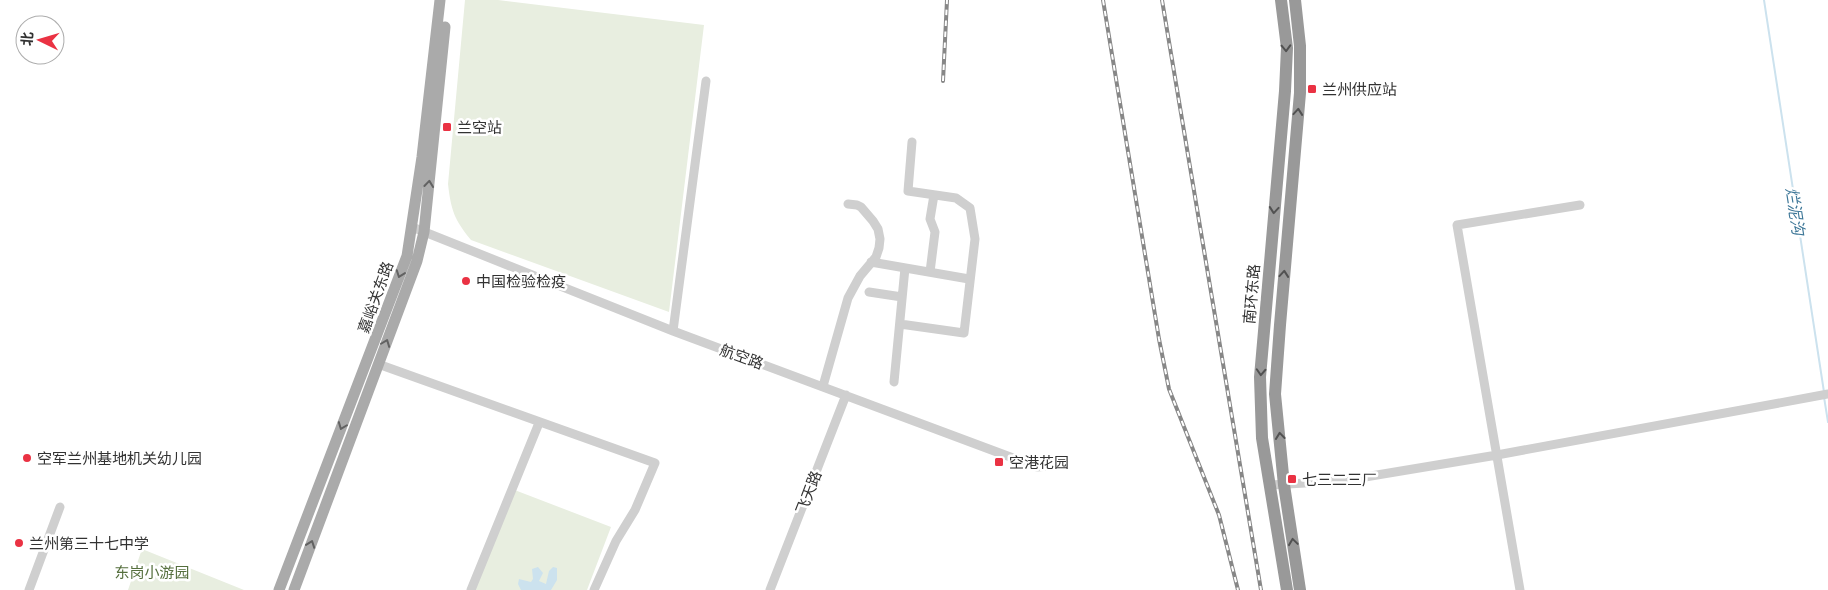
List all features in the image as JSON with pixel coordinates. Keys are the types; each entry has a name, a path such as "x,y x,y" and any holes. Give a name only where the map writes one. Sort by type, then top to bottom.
{"highway":[{"name":"南环东路","path":"1280,0 1287,48 1285,91 1260,377 1262,438 1287,590"},
{"name":"南环东路","path":"1295,0 1300,46 1300,93 1275,394 1284,485 1300,590"}],"main road":[{"name":"嘉峪关东路","path":"279,590 407,256 422,156 440,0"},
{"name":"嘉峪关东路","path":"294,590 417,260 424,232 447,0"}],"street":[{"path":"673,331 706,81"},
{"path":"900,324 964,333 974,239 970,208 956,198 908,191 912,142"},
{"path":"930,272 935,232 930,219 934,195"},
{"path":"824,386 848,298 879,248 878,229 873,221 861,207 848,204"},
{"path":"1520,590 1457,225 1580,205"},
{"name":"航空路","path":"412,228 673,331 1038,467 1063,465"},
{"path":"871,262 969,279"},
{"path":"894,382 906,268"},
{"path":"868,292 902,297"},
{"path":"378,364 655,464 634,510 616,541 594,590"},
{"path":"1269,485 1341,481 1497,455 1828,394"},
{"name":"飞天路","path":"770,590 846,395"},
{"path":"471,590 540,423"},
{"path":"29,590 60,507"}],"green space":[{"path":"465,0 498,0 704,25 669,312 471,240 457,220 450,201 448,184"},
{"path":"512,489 611,527 587,590 473,590"},
{"name":"东岗小游园","path":"142,549 244,590 128,590"}],"water":[{"path":"538,567 543,573 539,581 546,584 549,571 553,567 557,568 557,580 551,590 521,590 518,584 519,579 531,582 533,579 532,569"}],"waterway":[{"name":"烂泥沟","path":"1764,0 1824,392"},
{"name":"烂泥沟","path":"1824,397 1828,422"}],"railway":[{"path":"943,81 947,0"},
{"path":"1103,0 1169,389 1219,515 1238,590"},
{"path":"1162,0 1261,590"}],"place":[{"name":"兰州供应站","path":"1312,89"},
{"name":"兰空站","path":"447,127"},
{"name":"中国检验检疫","path":"466,281"},
{"name":"空军兰州基地机关幼儿园","path":"27,458"},
{"name":"空港花园","path":"999,462"},
{"name":"七三二三厂","path":"1292,479"},
{"name":"兰州第三十七中学","path":"19,543"}]}
